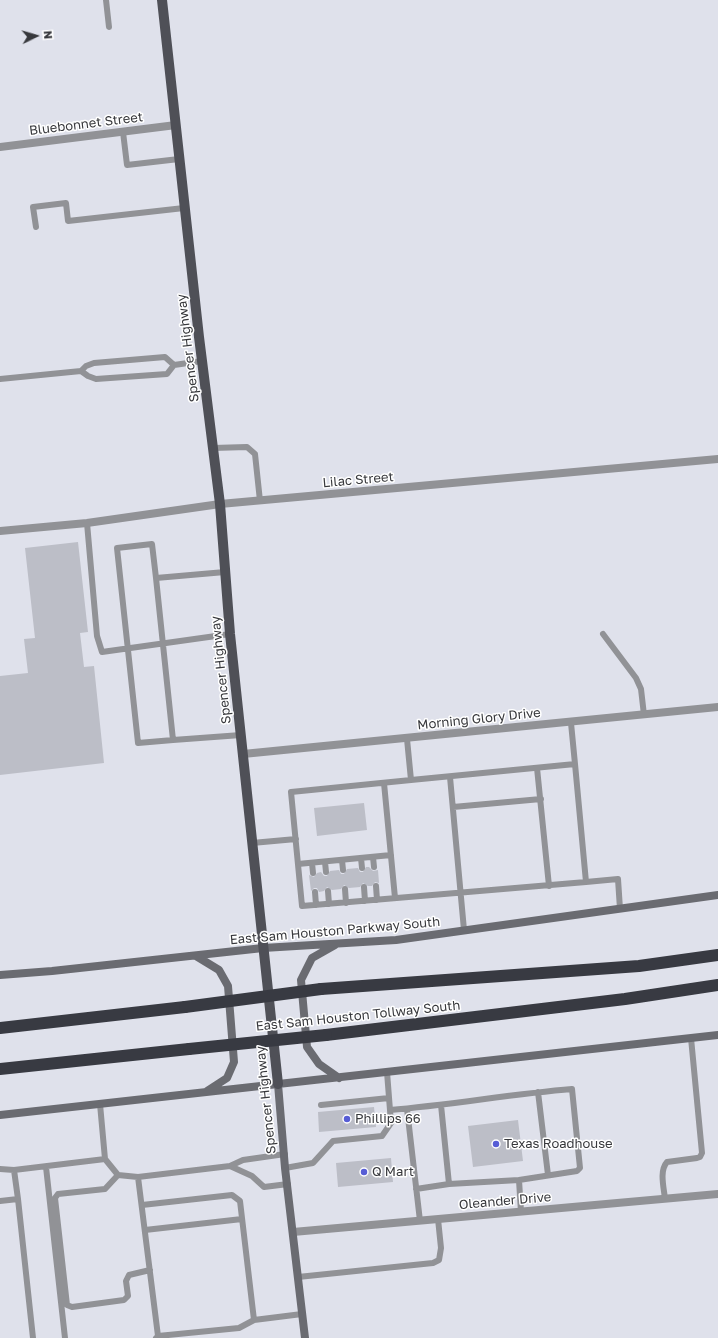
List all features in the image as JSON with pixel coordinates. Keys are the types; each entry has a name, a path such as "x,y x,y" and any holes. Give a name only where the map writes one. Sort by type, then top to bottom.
{"highway":[{"name":"East Sam Houston Tollway South","path":"0,1028 185,1007 321,989 639,966 718,955"},
{"name":"East Sam Houston Tollway South","path":"0,1069 326,1035 625,999 718,985"}],"main road":[{"name":"Spencer Highway","path":"162,0 184,208 220,504 230,634 278,1084 285,1168 305,1338"},
{"name":"East Sam Houston Parkway South","path":"0,974 52,971 263,948 396,940 718,895"},
{"path":"338,943 312,958 301,980 307,1048 319,1064 339,1078"},
{"path":"196,956 219,970 228,986 234,1062 227,1078 205,1092"},
{"path":"0,1115 718,1035"}],"street":[{"name":"Bluebonnet Street","path":"0,146 176,125"},
{"name":"Lilac Street","path":"0,531 87,523 220,504 718,459"},
{"name":"Morning Glory Drive","path":"243,754 571,723 718,707"},
{"name":"Oleander Drive","path":"293,1232 718,1194"}],"lane":[{"path":"106,0 109,27"},
{"path":"123,132 127,165 179,159"},
{"path":"36,227 33,207 66,203 68,221 184,208"},
{"path":"0,379 81,371 86,366 94,363 165,357 174,365"},
{"path":"81,371 96,379 167,374 174,365 202,361"},
{"path":"213,448 247,447 255,454 260,501"},
{"path":"87,523 97,636 102,652 230,634"},
{"path":"173,740 152,544 117,548 138,744 241,735"},
{"path":"156,578 225,572"},
{"path":"603,634 636,678 641,689 644,715"},
{"path":"571,723 586,882"},
{"path":"407,738 411,780"},
{"path":"575,764 291,792 302,906 618,879 620,909"},
{"path":"538,768 549,886"},
{"path":"450,777 464,930"},
{"path":"384,783 395,898"},
{"path":"453,808 541,798"},
{"path":"252,843 296,838"},
{"path":"298,864 391,855"},
{"path":"373,857 374,867"},
{"path":"361,858 362,868"},
{"path":"342,860 343,870"},
{"path":"325,862 326,872"},
{"path":"312,863 313,873"},
{"path":"376,886 377,900"},
{"path":"364,887 365,901"},
{"path":"345,889 346,903"},
{"path":"328,891 329,904"},
{"path":"315,892 316,905"},
{"path":"665,1199 664,1165 667,1162 697,1158 700,1157 702,1153 690,1038"},
{"path":"285,1168 314,1163 333,1141 382,1136 391,1123 387,1072"},
{"path":"390,1110 441,1106 538,1092 572,1089 580,1168 577,1171 519,1180 449,1184 416,1189"},
{"path":"538,1092 548,1175"},
{"path":"321,1105 389,1098"},
{"path":"100,1104 105,1159 118,1175 138,1177 230,1166 243,1160 285,1154"},
{"path":"441,1106 449,1184"},
{"path":"407,1109 420,1221"},
{"path":"0,1169 14,1170 105,1159"},
{"path":"46,1166 65,1338"},
{"path":"230,1166 252,1176 264,1187 288,1184"},
{"path":"14,1170 33,1338"},
{"path":"118,1175 105,1189 58,1194 56,1198 67,1305 72,1307 124,1300 128,1296 126,1281 129,1275 150,1270"},
{"path":"138,1177 157,1337 238,1328 254,1320 302,1314"},
{"path":"519,1180 521,1212"},
{"path":"142,1205 232,1195 240,1201 254,1320"},
{"path":"0,1201 18,1199"},
{"path":"145,1230 242,1219"},
{"path":"298,1277 433,1263 439,1260 441,1248 438,1219"}],"building":[{"path":"78,542 88,632 80,633 84,667 94,666 104,763 0,775 0,676 28,673 24,639 35,638 25,548"},
{"path":"364,803 367,830 317,836 314,808"},
{"path":"366,867 369,867 373,871 378,870 379,883 375,882 372,886 368,886 363,883 360,887 349,888 344,885 341,889 332,890 327,887 324,891 319,892 317,888 314,888 311,891 309,875 314,877 317,873 321,872 324,876 327,876 330,871 339,870 341,874 344,874 347,869 358,868 360,872 363,872"},
{"name":"Phillips 66","path":"374,1107 376,1127 319,1132 318,1112"},
{"name":"Texas Roadhouse","path":"518,1120 523,1161 473,1167 468,1126"},
{"name":"Q Mart","path":"391,1158 393,1182 338,1187 336,1163"}],"place":[{"name":"Phillips 66","path":"347,1119"},
{"name":"Texas Roadhouse","path":"496,1144"},
{"name":"Q Mart","path":"364,1172"}]}
